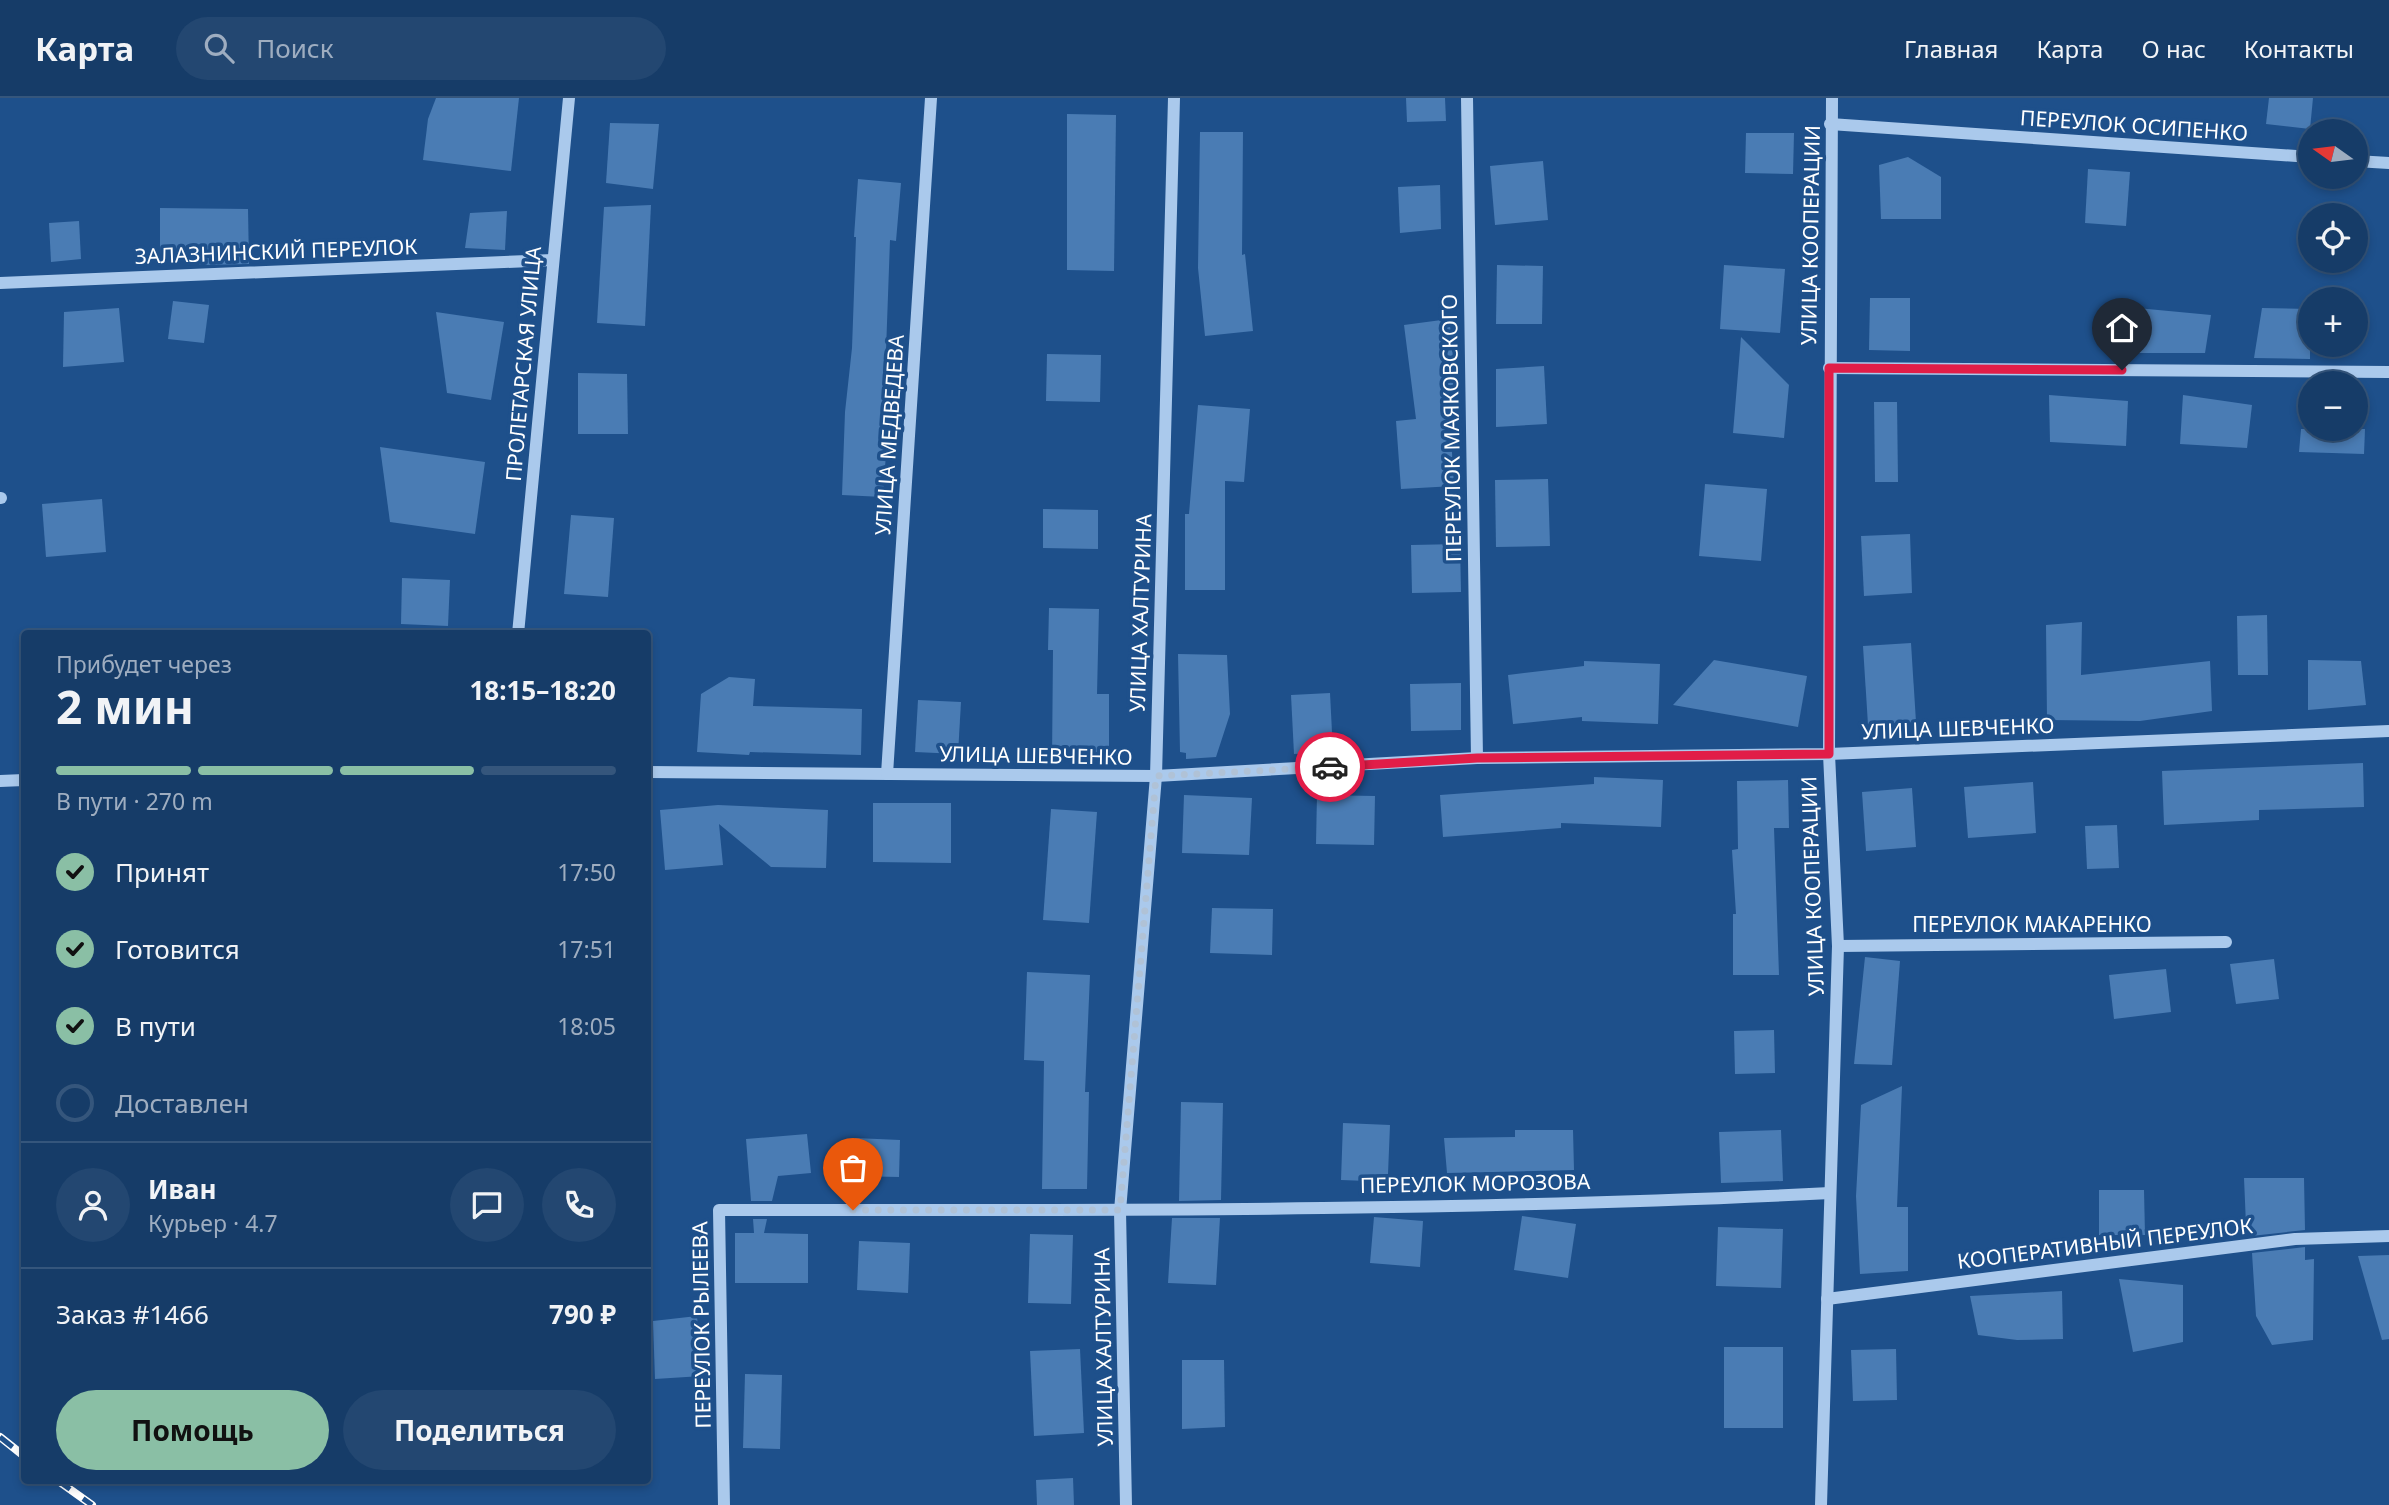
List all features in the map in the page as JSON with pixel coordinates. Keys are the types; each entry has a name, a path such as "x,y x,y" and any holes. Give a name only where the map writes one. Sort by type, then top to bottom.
{"street":[{"name":"ПРОЛЕТАРСКАЯ УЛИЦА","path":"517,630 569,98"},
{"name":"УЛИЦА МЕДВЕДЕВА","path":"887,774 931,98"},
{"name":"УЛИЦА ХАЛТУРИНА","path":"1126,1505 1120,1210 1156,776 1174,98"},
{"name":"ПЕРЕУЛОК МАЯКОВСКОГО","path":"1466,98 1477,758"},
{"name":"УЛИЦА КООПЕРАЦИИ","path":"1821,1505 1838,946 1829,754 1832,98"},
{"name":"ПЕРЕУЛОК ОСИПЕНКО","path":"1830,124 2298,157"},
{"path":"2368,162 2389,163"},
{"name":"ЗАЛАЗНИНСКИЙ ПЕРЕУЛОК","path":"0,283 553,260"},
{"path":"1829,368 2389,372"},
{"name":"УЛИЦА ШЕВЧЕНКО","path":"651,772 1156,776 1477,758 1829,754 2389,731"},
{"path":"0,781 21,780"},
{"name":"ПЕРЕУЛОК МАКАРЕНКО","path":"1838,946 2226,942"},
{"name":"ПЕРЕУЛОК МОРОЗОВА","path":"1120,1210 1695,1199 1830,1193"},
{"name":"ПЕРЕУЛОК РЫЛЕЕВА","path":"724,1505 719,1210 1120,1210"},
{"name":"КООПЕРАТИВНЫЙ ПЕРЕУЛОК","path":"1827,1299 2295,1239 2389,1236"}],"building":[{"path":"436,98 519,98 511,171 423,160 428,119"},
{"path":"1406,98 1445,98 1446,121 1407,122"},
{"path":"2269,98 2313,98 2311,119 2298,119 2298,128 2266,124"},
{"path":"1067,114 1116,115 1114,271 1067,270"},
{"path":"610,123 659,124 653,189 606,183"},
{"path":"1200,132 1243,132 1242,255 1245,254 1253,331 1205,336 1198,268"},
{"path":"1746,133 1794,133 1793,174 1745,173"},
{"path":"1908,157 1941,177 1941,219 1881,219 1879,165"},
{"path":"1543,161 1548,220 1495,225 1490,166"},
{"path":"2088,169 2130,172 2126,226 2085,223"},
{"path":"858,179 901,183 896,241 890,240 886,351 893,351 883,497 842,495 845,412 852,348"},
{"path":"1440,185 1441,229 1400,233 1398,187"},
{"path":"651,205 645,326 597,323 604,207"},
{"path":"160,208 248,209 249,264 203,265 160,255"},
{"path":"507,211 505,250 465,248 470,213"},
{"path":"79,221 81,259 51,262 49,223"},
{"path":"1497,265 1543,266 1542,324 1496,324"},
{"path":"1724,265 1785,269 1780,333 1720,329"},
{"path":"1870,298 1910,298 1910,351 1869,350"},
{"path":"173,301 209,305 204,343 168,339"},
{"path":"119,308 124,362 63,367 64,312"},
{"path":"2137,308 2211,315 2205,353 2138,353"},
{"path":"2262,308 2298,309 2298,357 2310,359 2254,358"},
{"path":"436,312 504,322 491,400 447,393"},
{"path":"1449,319 1458,384 1448,386 1454,486 1401,489 1396,421 1416,419 1404,325"},
{"path":"1741,337 1789,385 1784,438 1733,433"},
{"path":"1047,354 1101,355 1100,402 1046,401"},
{"path":"1544,366 1547,424 1496,427 1496,369"},
{"path":"578,373 627,374 628,434 578,434"},
{"path":"2049,395 2128,401 2126,446 2050,442"},
{"path":"2183,395 2252,405 2247,448 2180,444"},
{"path":"1874,402 1897,402 1898,482 1875,482"},
{"path":"1198,405 1250,409 1244,482 1225,481 1225,590 1185,590 1185,514 1189,514"},
{"path":"2300,441 2365,441 2364,454 2299,452"},
{"path":"380,447 485,462 475,534 390,522"},
{"path":"1548,479 1550,546 1496,547 1495,480"},
{"path":"1705,484 1767,489 1761,561 1699,556"},
{"path":"102,499 106,552 46,557 42,504"},
{"path":"1043,509 1098,510 1098,549 1043,548"},
{"path":"571,515 614,518 608,597 564,594"},
{"path":"1910,534 1912,593 1864,596 1861,536"},
{"path":"1460,544 1461,592 1412,593 1411,545"},
{"path":"402,578 450,580 448,626 401,624"},
{"path":"1049,608 1099,609 1097,694 1109,694 1109,760 1052,760 1053,650 1048,650"},
{"path":"2267,615 2268,675 2238,675 2237,616"},
{"path":"2082,622 2081,675 2210,661 2212,711 2140,721 2047,720 2046,625"},
{"path":"1911,643 1916,722 1868,725 1863,646"},
{"path":"1178,654 1227,655 1230,714 1216,757 1186,759 1186,753 1180,752"},
{"path":"1714,660 1807,676 1798,727 1673,705"},
{"path":"2308,660 2361,661 2366,705 2308,710"},
{"path":"1584,661 1660,664 1658,724 1582,721 1582,717 1513,724 1508,675 1584,666"},
{"path":"729,677 755,679 753,706 862,709 861,755 697,752 701,694"},
{"path":"1461,683 1461,730 1411,731 1410,684"},
{"path":"1330,693 1333,752 1294,754 1291,695"},
{"path":"918,700 961,702 958,754 915,752"},
{"path":"2363,763 2364,807 2259,810 2259,820 2164,825 2162,771"},
{"path":"1594,777 1663,780 1661,827 1561,823 1561,828 1443,837 1440,795 1594,784"},
{"path":"1788,780 1789,828 1774,828 1779,975 1733,975 1733,914 1736,914 1732,850 1738,849 1737,781"},
{"path":"2033,782 2036,833 1968,838 1964,787"},
{"path":"1912,788 1916,847 1866,851 1862,792"},
{"path":"1184,795 1252,798 1249,855 1182,853"},
{"path":"1317,795 1375,796 1374,845 1316,844"},
{"path":"873,803 951,803 951,863 873,862"},
{"path":"718,805 828,810 826,868 771,867 719,824 723,865 665,870 660,810"},
{"path":"1051,809 1097,812 1089,923 1043,920"},
{"path":"2117,825 2119,868 2087,869 2085,826"},
{"path":"1212,908 1273,909 1272,955 1210,953"},
{"path":"1865,957 1900,961 1892,1065 1854,1064"},
{"path":"2274,959 2279,999 2236,1004 2230,964"},
{"path":"2166,969 2171,1012 2114,1019 2109,975"},
{"path":"1027,972 1090,975 1085,1092 1089,1092 1087,1189 1042,1189 1044,1061 1024,1060"},
{"path":"1774,1030 1775,1073 1735,1074 1734,1031"},
{"path":"1902,1086 1897,1207 1908,1207 1908,1271 1860,1274 1856,1196 1861,1105"},
{"path":"1181,1102 1223,1103 1221,1200 1179,1201"},
{"path":"1343,1123 1390,1125 1388,1174 1368,1175 1367,1181 1341,1180"},
{"path":"1515,1130 1573,1130 1574,1170 1447,1173 1444,1138 1515,1137"},
{"path":"1781,1130 1783,1181 1721,1183 1719,1132"},
{"path":"807,1134 811,1173 778,1176 772,1201 751,1201 746,1139"},
{"path":"855,1138 900,1140 899,1177 853,1176"},
{"path":"2244,1178 2304,1178 2305,1230 2251,1236 2250,1224 2246,1225"},
{"path":"2099,1190 2144,1190 2145,1235 2099,1235"},
{"path":"1522,1216 1576,1224 1568,1278 1514,1270"},
{"path":"1374,1217 1423,1221 1420,1267 1370,1263"},
{"path":"1172,1218 1220,1218 1216,1285 1168,1283"},
{"path":"753,1219 767,1219 764,1233 808,1234 808,1283 735,1283 735,1233 754,1233"},
{"path":"1718,1227 1783,1229 1781,1288 1716,1286"},
{"path":"1030,1234 1073,1235 1071,1304 1028,1303"},
{"path":"859,1241 910,1243 908,1293 857,1290"},
{"path":"2305,1247 2305,1260 2314,1259 2313,1340 2272,1345 2256,1316 2252,1253"},
{"path":"2389,1255 2389,1339 2382,1340 2358,1256"},
{"path":"2119,1279 2183,1285 2183,1342 2133,1352"},
{"path":"2062,1291 2063,1339 2017,1340 1978,1335 1970,1296"},
{"path":"697,1316 702,1376 655,1379 653,1321"},
{"path":"1724,1347 1783,1347 1783,1428 1724,1428"},
{"path":"1080,1349 1084,1433 1034,1436 1030,1351"},
{"path":"1896,1349 1897,1400 1853,1401 1851,1350"},
{"path":"1182,1360 1224,1360 1225,1427 1182,1429"},
{"path":"745,1374 782,1375 780,1449 743,1448"},
{"path":"1073,1478 1074,1505 1037,1505 1036,1480"}],"railway":[{"path":"0,1437 21,1454"},
{"path":"63,1484 92,1505"}],"way so far":[{"path":"853,1210 1120,1210 1156,776 1330,767"}],"route":[{"path":"1330,767 1477,758 1829,754 1829,368 2122,370"}]}
